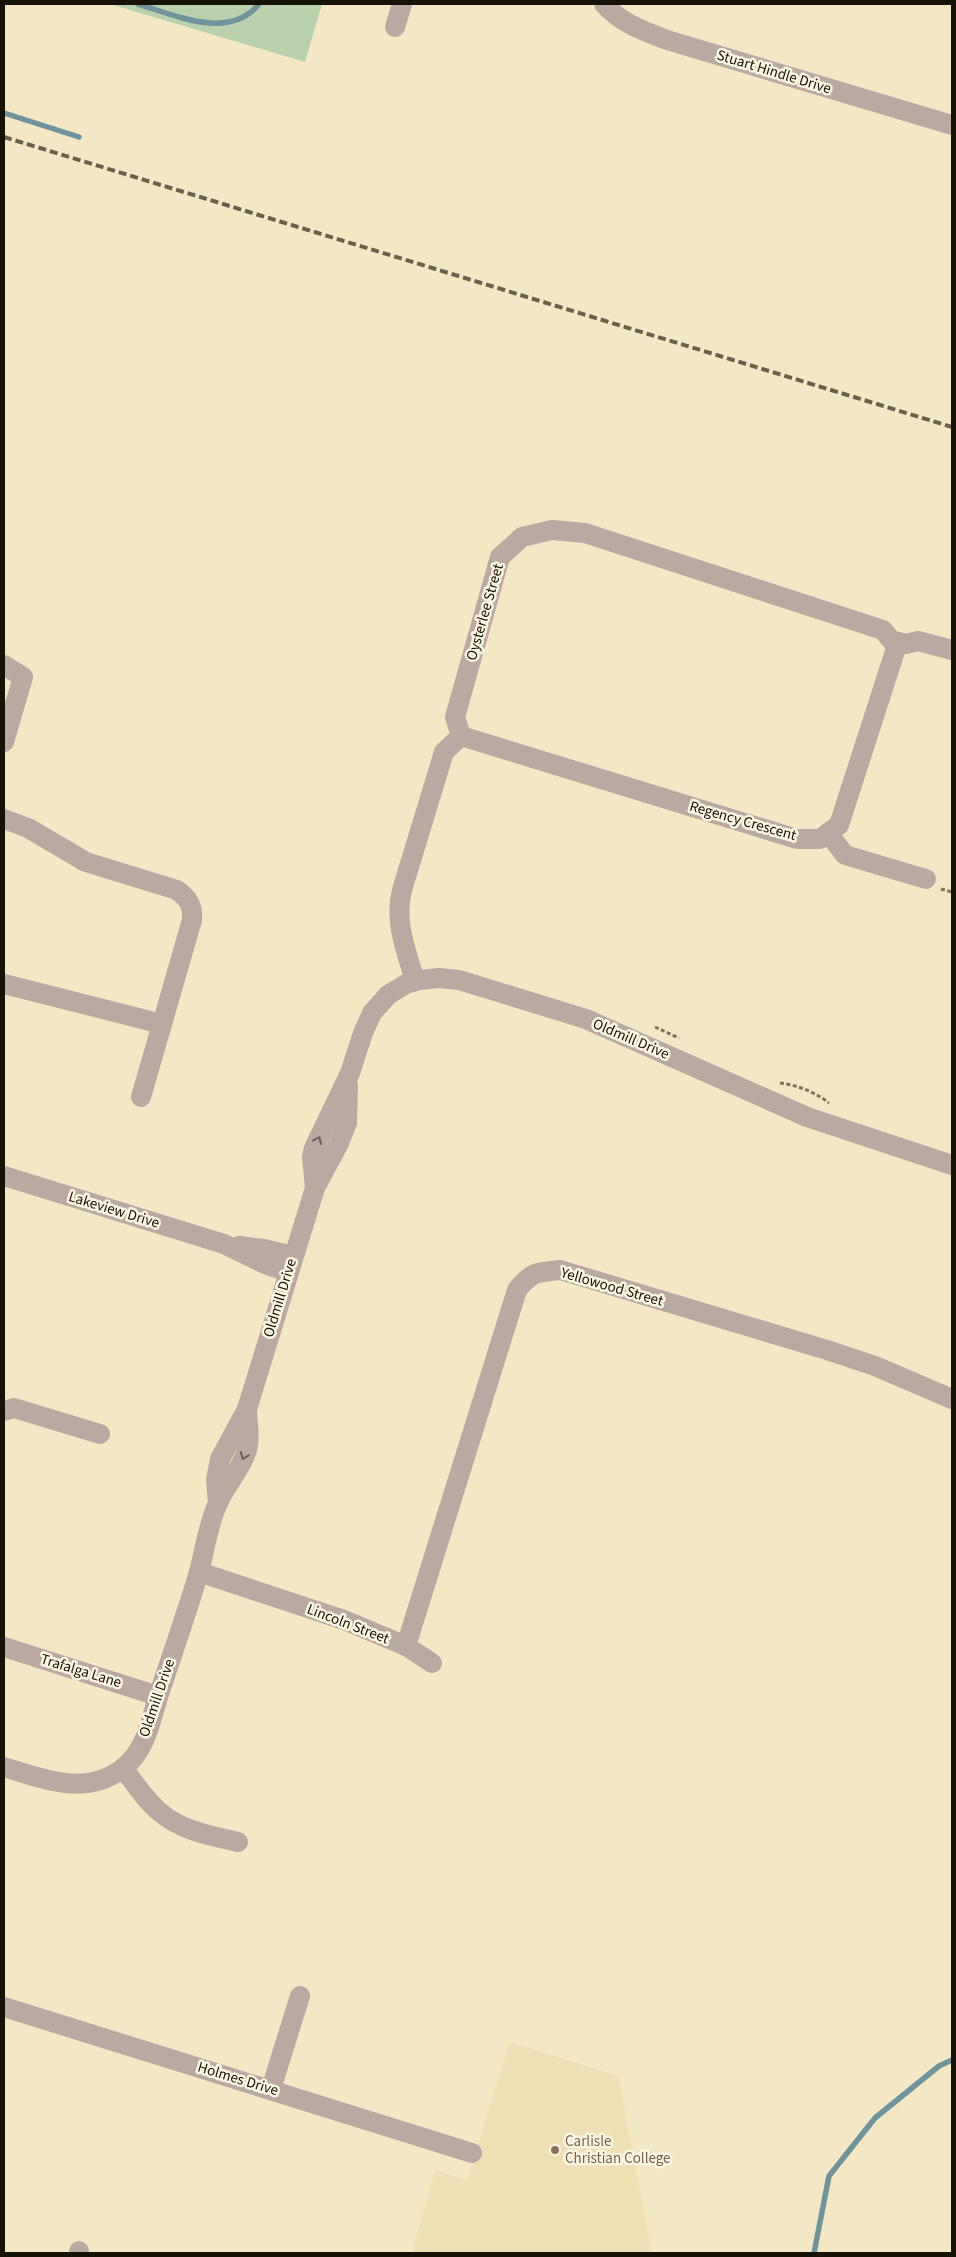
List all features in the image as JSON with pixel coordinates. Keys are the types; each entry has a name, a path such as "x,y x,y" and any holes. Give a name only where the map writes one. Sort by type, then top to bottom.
{"street":[{"path":"394,26 402,4"},
{"name":"Stuart Hindle Drive","path":"604,4 610,11 635,28 667,40 952,125"},
{"name":"Oysterlee Street","path":"462,736 455,718 500,557 522,537 552,530 585,533 883,630 891,640 898,642"},
{"path":"926,879 844,855 828,833 839,825 898,642 906,644 918,641 952,650"},
{"path":"4,665 23,677 4,742"},
{"path":"415,981 399,924 399,902 444,752 462,736"},
{"name":"Regency Crescent","path":"462,736 797,839 820,839 828,833"},
{"path":"4,819 28,828 86,862 178,890 187,897 193,912 192,920 141,1097"},
{"name":"Oldmill Drive","path":"4,1767 56,1783 70,1785 95,1782 123,1768 134,1757 144,1741 197,1576 218,1503 216,1480 220,1459 247,1409 290,1264 315,1188 312,1157 314,1148 350,1073 372,1013 388,996 415,981 439,978 459,980 578,1017 650,1046 807,1117 952,1165"},
{"path":"4,984 162,1024"},
{"name":"Lakeview Drive","path":"4,1176 224,1244 264,1249 290,1264"},
{"name":"Yellowood Street","path":"406,1646 517,1290 528,1276 541,1271 560,1270 827,1350 883,1370 952,1399"},
{"path":"4,1411 14,1408 100,1434"},
{"name":"Lincoln Street","path":"197,1576 211,1586 259,1593 344,1620 406,1646 432,1663"},
{"name":"Trafalga Lane","path":"4,1647 158,1696"},
{"path":"123,1768 149,1801 169,1819 196,1830 238,1842"},
{"path":"271,2089 300,1996"},
{"name":"Holmes Drive","path":"4,2007 472,2153"}],"path":[{"path":"654,1027 681,1039"},
{"path":"773,1082 788,1084 819,1096 833,1107"}],"shaded area":[{"name":"Carlisle Christian College","path":"510,2042 618,2076 652,2253 412,2253 435,2170 467,2180"}],"green space":[{"path":"110,4 322,4 305,62"}],"waterway":[{"path":"138,4 185,19 217,23 233,21 247,15 259,4"},
{"path":"4,113 79,137"},
{"path":"814,2253 829,2176 875,2118 939,2066 952,2060"}],"railway":[{"path":"4,137 952,427"}],"place":[{"name":"Carlisle Christian College","path":"555,2150"}]}
